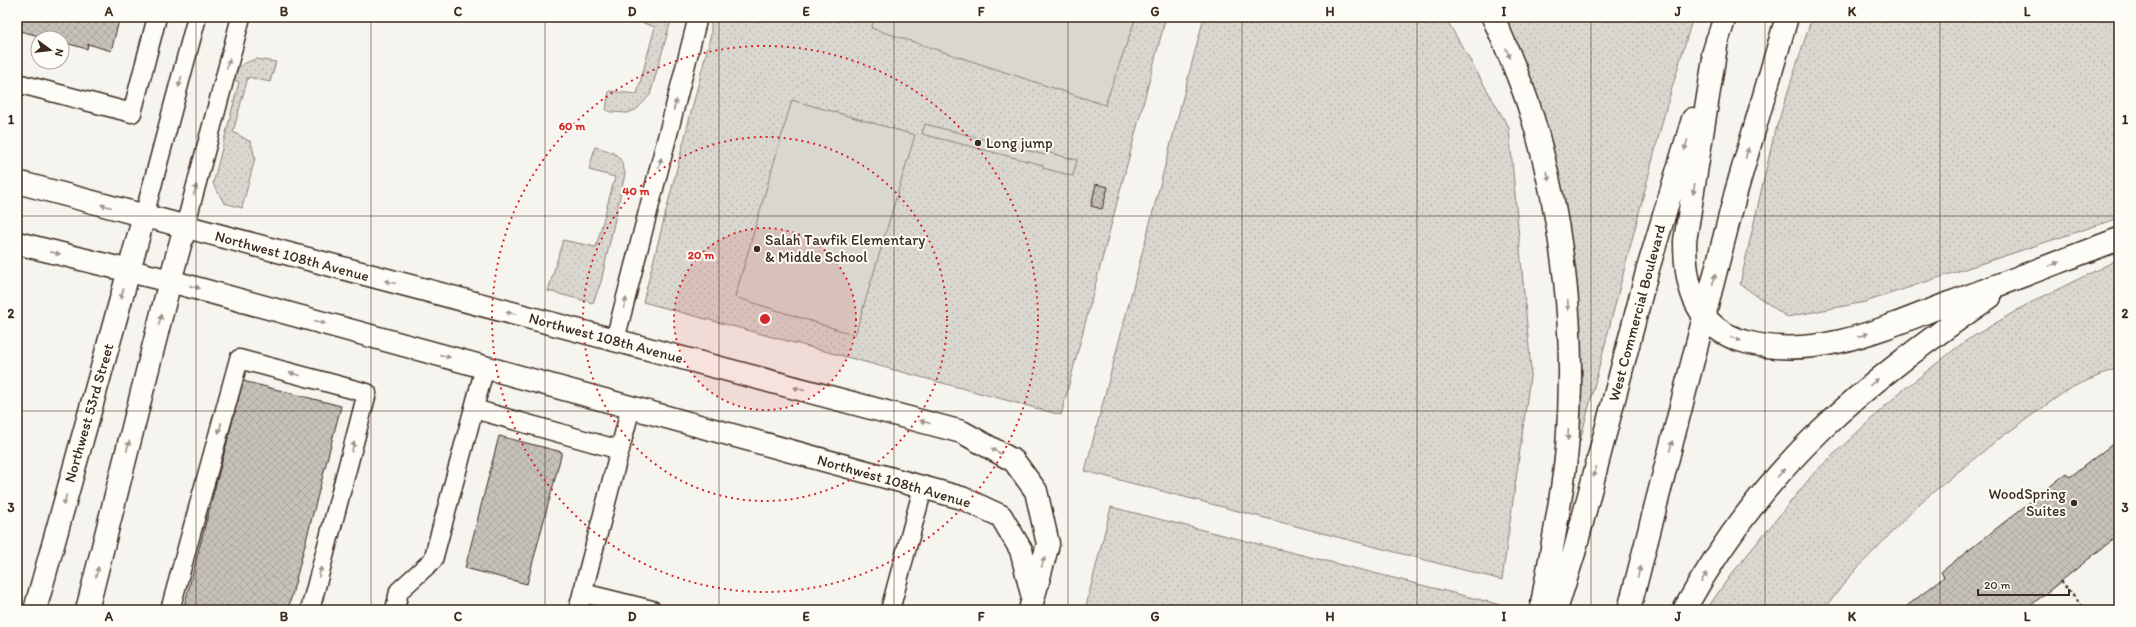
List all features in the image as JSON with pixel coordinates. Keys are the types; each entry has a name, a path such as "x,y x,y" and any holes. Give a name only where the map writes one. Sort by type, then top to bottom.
{"main road":[{"path":"1493,17 1532,114 1547,174 1568,290 1570,396 1567,449 1561,501 1541,610"},
{"name":"West Commercial Boulevard","path":"1556,610 1574,553 1647,272 1725,17"},
{"path":"1629,610 1736,192 1787,17"},
{"path":"1717,40 1685,241 1685,268 1690,292 1705,317 1717,330 1732,338 1774,348 1798,349 1858,336 2119,239"},
{"name":"Northwest 108th Avenue","path":"17,182 962,432 1014,461 1036,491 1048,544 1032,605"},
{"name":"Northwest 53rd Street","path":"35,610 144,216"},
{"path":"87,610 170,280 185,227"},
{"name":"Northwest 108th Avenue","path":"17,243 170,280 962,498 1001,516 1021,550 1032,605"},
{"path":"1684,610 1720,550 1746,515 1820,430 1904,358 2017,278"}],"lane":[{"path":"17,83 132,113 157,17"},
{"path":"144,216 197,17"},
{"path":"185,227 240,17"},
{"path":"615,340 698,17"},
{"path":"170,610 239,359 367,393 310,610"},
{"path":"395,610 399,591 433,560 485,367"},
{"path":"578,610 631,407"},
{"path":"474,409 620,450"},
{"path":"890,610 923,488"},
{"path":"583,592 652,610"}],"path":[{"path":"2061,581 2085,610"}],"shaded area":[{"path":"626,17 672,17 650,95 637,109 628,113 611,112 606,110 609,91 637,94 655,27"},
{"path":"711,17 1166,17 1061,415 643,302 711,34"},
{"path":"875,17 1136,17 1105,105 871,28"},
{"path":"1204,17 1445,17 1509,128 1531,370 1502,580 1085,471"},
{"path":"1503,17 1693,17 1666,108 1580,441 1580,378 1553,158 1518,44"},
{"path":"1812,17 2119,17 2119,218 1865,302 1787,317 1740,284 1774,135"},
{"path":"256,59 276,62 270,82 248,77 233,132 251,142 255,158 242,208 224,203 213,184 239,82 231,79 235,71 240,66"},
{"path":"792,100 915,135 855,335 735,297"},
{"name":"Long jump","path":"925,124 1045,155 1046,152 1077,160 1073,176 1043,168 1043,165 922,134"},
{"path":"595,147 616,154 621,162 625,174 601,282 593,303 548,291 563,240 596,247 615,177 589,170"},
{"path":"2119,259 2119,367 2070,388 1996,441 1921,502 1848,578 1824,610 1706,610 1730,576 1814,473 1898,394 1964,342 2026,305"},
{"path":"1111,507 1509,607 1508,610 1085,610"}],"building":[{"path":"17,17 120,17 111,51 88,44 87,49 70,44 70,30 30,30 30,34 20,31 17,35"},
{"path":"1096,184 1108,187 1102,209 1091,206"},
{"path":"243,381 341,406 288,610 183,610"},
{"path":"499,436 562,452 527,584 465,568"},
{"name":"WoodSpring Suites","path":"2119,439 2119,530 2114,534 2116,537 2025,610 1902,610 1944,577 1941,572 2067,473 2070,477"}],"place":[{"name":"Long jump","path":"978,143"},
{"name":"Salah Tawfik Elementary & Middle School","path":"757,249"},
{"name":"WoodSpring Suites","path":"2074,503"}]}
